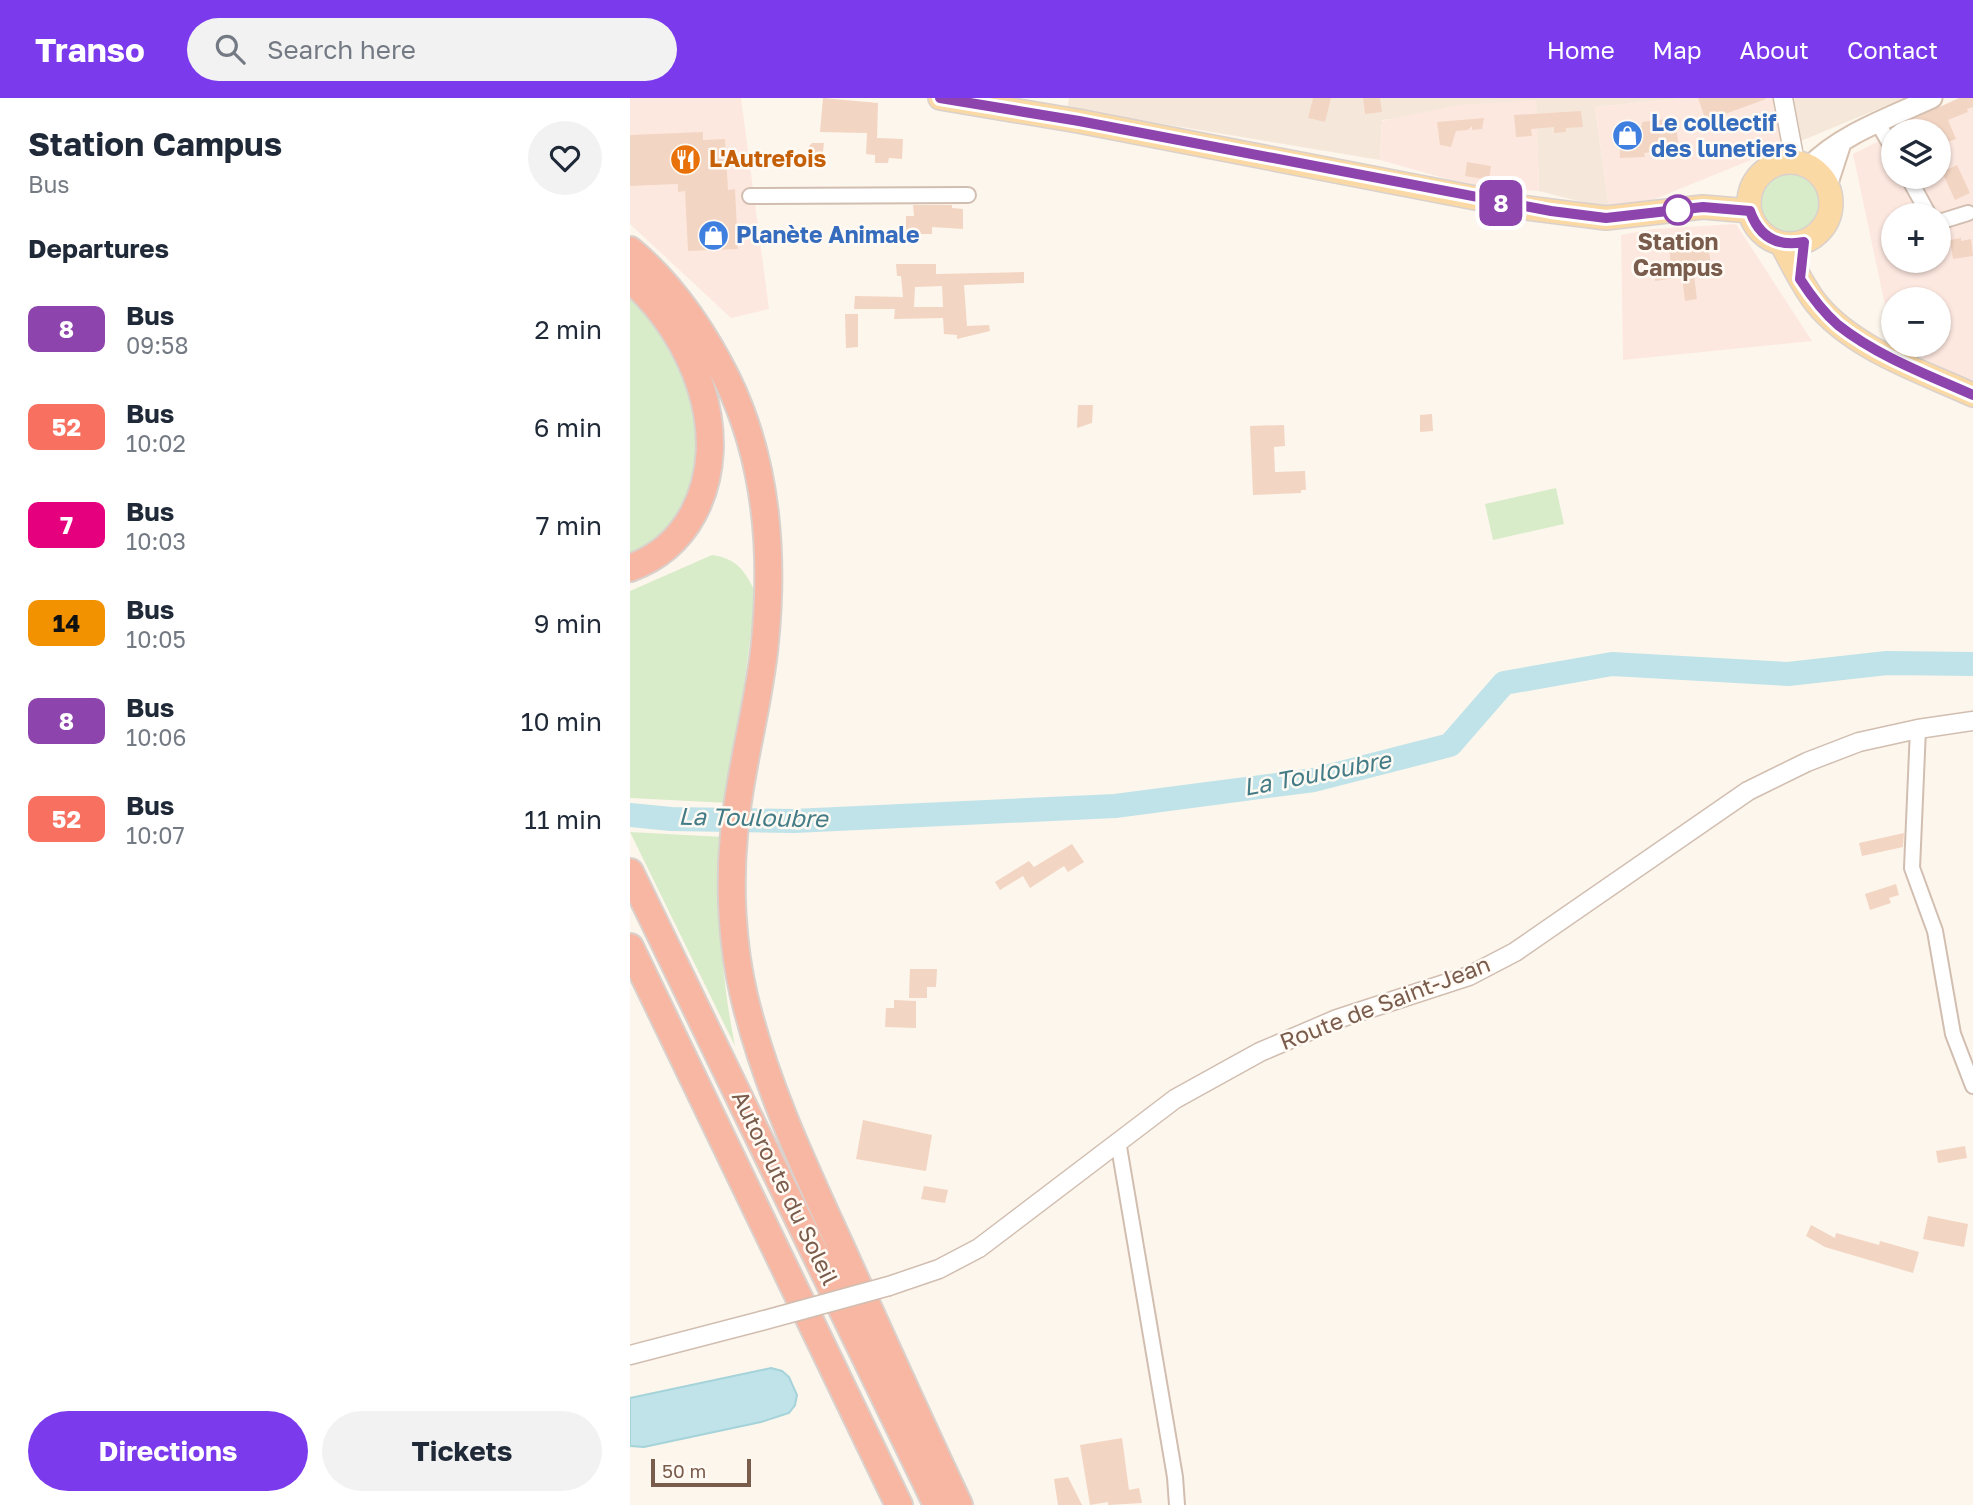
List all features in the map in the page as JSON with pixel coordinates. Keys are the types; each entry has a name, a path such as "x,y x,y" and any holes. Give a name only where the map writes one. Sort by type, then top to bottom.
{"highway":[{"path":"630,250 649,265 695,322 718,361 738,401 761,476 770,558 765,644 734,834 735,950 744,996 787,1129 959,1505"},
{"path":"630,279 657,308 684,347 702,391 710,425 711,462 700,501 674,543 630,568"},
{"name":"Autoroute du Soleil","path":"630,872 937,1505"},
{"name":"Autoroute du Soleil","path":"630,947 899,1505"}],"main road":[{"path":"940,98 1079,121 1551,211 1606,218 1751,200"},
{"path":"968,98 997,107"},
{"path":"1841,143 1827,186 1830,212 1825,225 1816,235 1804,242 1781,243 1760,232 1751,200 1758,177 1769,168 1802,164 1878,123 1932,98"},
{"path":"1802,164 1819,174 1827,186"},
{"path":"1800,279 1804,242"},
{"path":"1781,243 1817,304 1839,325 1887,355 1973,395"}],"street":[{"path":"1783,98 1802,164"},
{"path":"1878,123 1881,128"},
{"path":"750,196 968,195"},
{"path":"1951,218 1968,213"},
{"name":"Route de Saint-Jean","path":"630,1355 889,1286 939,1269 979,1248 1018,1221 1175,1099 1260,1052 1337,1019 1469,976 1515,952 1748,791 1807,762 1860,742 1918,729 1973,721"},
{"path":"1918,729 1912,868 1935,931 1953,1034 1973,1086"},
{"path":"1118,1141 1175,1477 1177,1505"}],"shaded area":[{"path":"630,98 741,98 769,309 731,318 630,224"},
{"path":"1069,98 1683,98 1595,107 1609,209 1539,191 1536,101 1382,120 1380,160 1067,108"},
{"path":"1683,98 1776,98 1783,147 1645,203 1609,209 1595,107"},
{"path":"1792,98 1904,98 1801,141"},
{"path":"1966,98 1973,98 1973,384 1920,357 1951,357 1951,287 1881,287 1853,154 1881,140 1881,189 1951,189 1951,119 1923,119"},
{"path":"1536,100 1539,191 1490,188 1458,182 1380,160 1382,121 1459,105"},
{"path":"1736,224 1812,341 1623,360 1621,235 1653,229"}],"green space":[{"path":"1789,173 1806,178 1814,186 1819,203 1814,220 1806,228 1789,233 1772,228 1764,220 1759,203 1764,186 1772,178"},
{"path":"630,295 667,345 681,373 692,402 698,431 698,461 691,491 676,520 660,536 630,557"},
{"path":"1556,488 1564,524 1493,540 1485,504"},
{"path":"712,555 728,559 739,567 756,593 729,803 630,798 630,591"},
{"path":"630,832 723,837 722,942 726,992 735,1046"}],"water":[{"path":"771,1368 782,1371 789,1377 797,1395 795,1405 789,1413 761,1422 644,1447 630,1446 630,1398"}],"building":[{"path":"823,98 878,103 877,138 903,139 902,159 889,158 888,163 875,163 875,155 866,154 867,133 820,132"},
{"path":"1313,98 1331,98 1325,122 1308,118"},
{"path":"1363,98 1380,98 1382,112 1365,114"},
{"path":"1698,98 1765,98 1766,99 1706,121"},
{"path":"1959,98 1973,98 1973,107 1967,109 1968,112 1950,119 1914,119"},
{"path":"1581,111 1583,127 1566,128 1566,132 1554,133 1554,127 1531,129 1532,136 1516,137 1514,115"},
{"path":"1484,118 1482,129 1472,130 1472,126 1468,130 1456,131 1451,147 1440,145 1437,122"},
{"path":"1675,118 1679,149 1644,153 1645,157 1620,158 1619,128"},
{"path":"1951,127 1956,139 1951,141"},
{"path":"703,132 703,140 725,139 728,190 735,189 738,249 688,251 685,191 678,192 678,184 630,186 630,135"},
{"path":"812,143 824,143 822,161 808,160 809,146"},
{"path":"1467,162 1491,166 1489,180 1465,176"},
{"path":"1957,165 1970,193 1955,200 1950,189 1951,168"},
{"path":"913,205 952,205 952,208 963,209 963,229 932,227 932,234 906,234 906,216 914,216"},
{"path":"1971,239 1973,256 1953,259 1951,240"},
{"path":"1708,243 1712,273 1694,275 1697,299 1685,301 1682,277 1655,281 1654,270 1660,269 1659,265 1671,264 1669,249"},
{"path":"896,264 936,264 936,274 1024,272 1024,283 964,285 967,326 989,325 990,331 957,339 957,335 944,334 943,318 894,319 895,309 854,309 855,296 903,297 901,276 897,276","holes":["942,286 943,307 914,307 915,287"]},
{"path":"845,314 858,314 858,347 846,348"},
{"path":"1078,405 1093,405 1092,423 1077,428"},
{"path":"1432,414 1433,431 1420,432 1420,415"},
{"path":"1284,425 1285,446 1274,447 1275,472 1305,471 1306,490 1301,490 1301,493 1253,495 1250,426"},
{"path":"1904,833 1903,847 1862,856 1859,843"},
{"path":"1072,844 1084,862 1068,872 1064,866 1030,888 1023,876 1000,890 995,882 1029,861 1034,867"},
{"path":"1896,884 1899,895 1889,898 1891,903 1870,910 1865,894"},
{"path":"910,969 937,969 936,987 927,987 927,998 909,998"},
{"path":"894,1000 916,1001 916,1028 885,1027 886,1008 894,1008"},
{"path":"863,1120 932,1135 926,1171 856,1159"},
{"path":"1965,1146 1967,1158 1938,1163 1936,1151"},
{"path":"924,1186 948,1190 945,1203 921,1199"},
{"path":"1928,1216 1968,1224 1964,1247 1923,1239"},
{"path":"1811,1225 1835,1238 1836,1233 1879,1245 1880,1241 1919,1252 1913,1273 1825,1247 1806,1236"},
{"path":"1122,1438 1129,1490 1139,1488 1142,1503 1108,1505 1108,1502 1090,1505 1080,1445"},
{"path":"1068,1477 1082,1505 1058,1505 1054,1479"}],"waterway":[{"name":"La Touloubre","path":"630,815 671,819 794,821 1115,806 1314,780 1450,745 1504,683 1612,664 1788,674 1887,663 1973,664"}],"bus line":[{"name":"8","path":"940,98 1079,121 1527,208 1606,218 1703,207 1750,211 1760,232 1770,239 1792,244 1804,242 1800,279 1817,304 1839,325 1887,355 1973,395"}],"place":[{"name":"Le collectif des lunetiers","path":"1628,136"},
{"name":"L'Autrefois","path":"686,159"},
{"name":"Station Campus","path":"1678,210"},
{"name":"Planète Animale","path":"713,235"}]}
